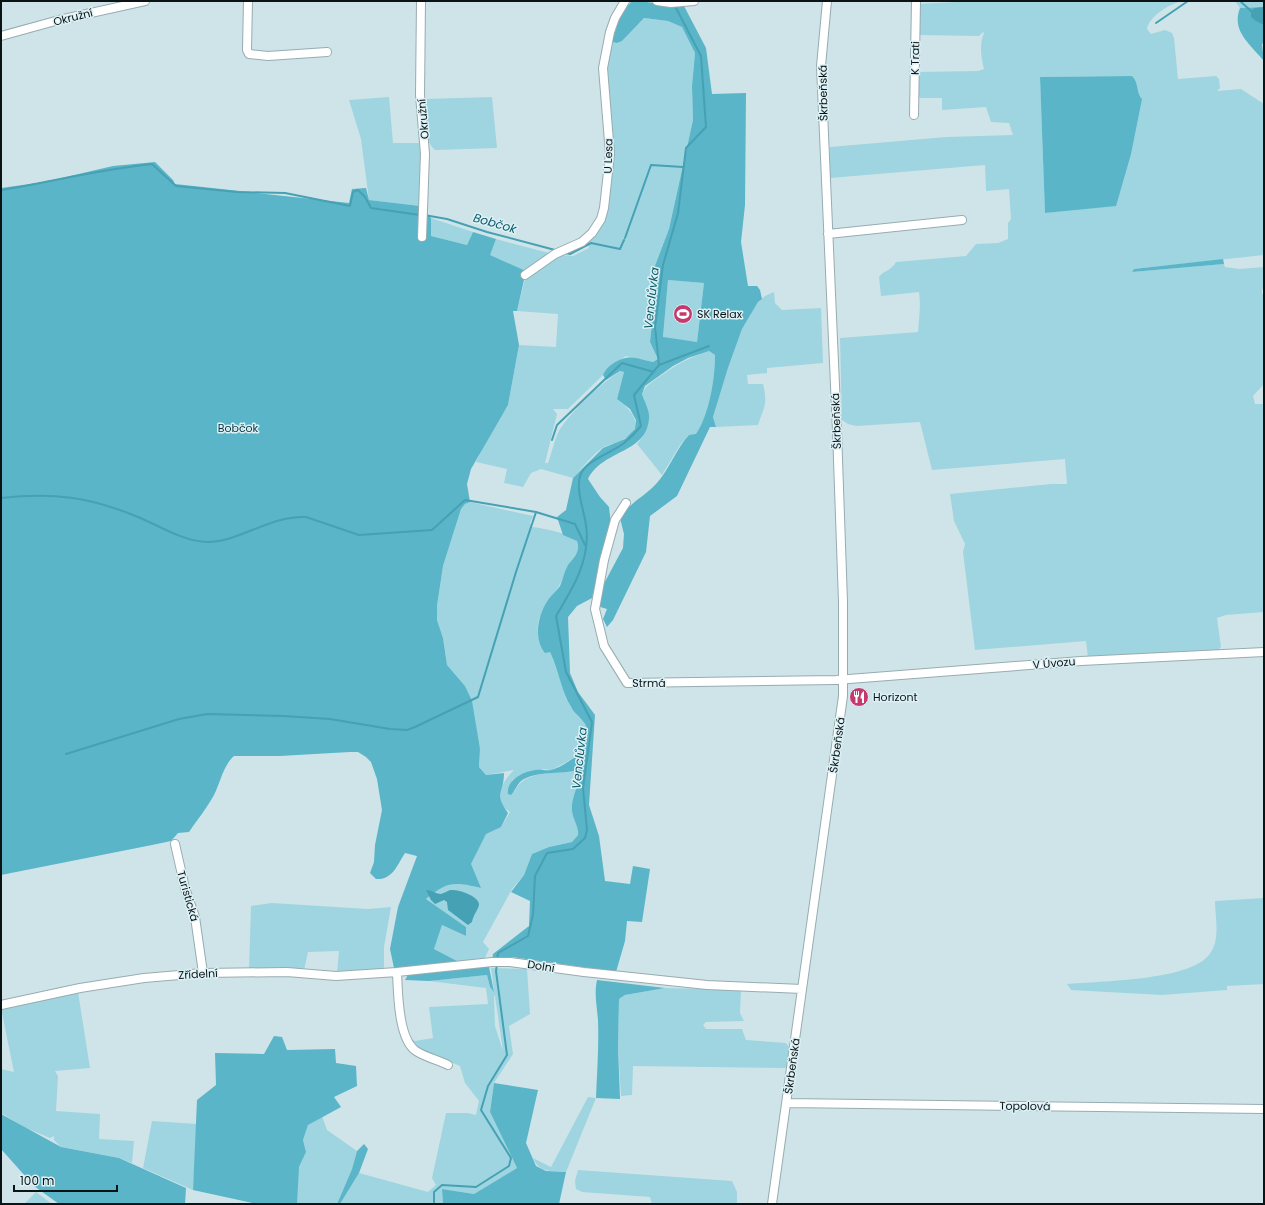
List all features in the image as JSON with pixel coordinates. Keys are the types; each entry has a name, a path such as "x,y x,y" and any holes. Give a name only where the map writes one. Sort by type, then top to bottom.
{"street":[{"name":"Okružní","path":"1,36 59,20 146,1"},
{"path":"248,1 247,50 249,54 268,56 327,52"},
{"name":"Okružní","path":"422,1 420,95 425,154 422,237"},
{"name":"U Lesa","path":"525,274 555,254 582,242 592,233 601,219 604,208 610,154 603,68 610,32 615,18 625,1"},
{"path":"657,1 675,3 694,1"},
{"name":"Škrbeňská","path":"772,1204 844,696 837,431 821,66 827,1"},
{"name":"K Trati","path":"914,115 916,1"},
{"path":"828,234 962,220"},
{"name":"Strmá","path":"626,503 615,520 603,567 596,609 604,646 627,683 844,680"},
{"name":"V Úvozu","path":"844,680 1081,661 1264,652"},
{"name":"Turistická","path":"175,844 185,888 195,917 203,972"},
{"name":"Dolní","path":"397,972 501,962 521,963 584,972 707,985 802,988"},
{"name":"Zřídelní","path":"1,1005 80,988 144,978 203,972 287,972 336,976 397,972"},
{"path":"397,972 398,998 406,1038 416,1051 448,1065"},
{"name":"Topolová","path":"787,1103 1264,1109"}],"shaded area":[{"path":"977,1 1183,1 1173,4 1161,11 1152,19 1147,29 1151,34 1165,30 1172,33 1174,38 1178,79 1216,76 1219,79 1220,88 1217,91 1241,89 1264,104 1264,255 1134,269 1132,272 1224,264 1225,267 1239,269 1264,267 1264,288 1262,289 1262,294 1264,294 1264,384 1253,396 1255,404 1264,404 1264,612 1226,615 1217,618 1221,647 1218,650 1088,657 1086,641 975,650 963,552 965,544 954,521 950,494 1051,484 1067,484 1065,459 932,470 920,422 856,426 848,424 842,420 840,338 918,332 920,307 919,292 881,296 879,277 892,268 896,262 966,256 976,244 998,243 1008,239 1008,223 1011,219 1009,189 986,191 985,165 830,178 830,147 946,137 1013,135 1009,123 991,122 986,107 942,110 942,98 921,98 915,95 916,72 978,71 984,69 981,51 983,32 979,36 917,35 917,4","holes":["1132,76 1142,99 1062,211 1045,213 1040,77"]},
{"path":"1235,1 1264,1 1264,7 1240,8"},
{"path":"1264,7 1264,25 1251,17 1251,11 1255,8"},
{"path":"644,18 668,21 682,27 695,53 692,86 693,120 669,229 653,271 655,295 650,342 658,359 653,362 626,356 605,370 603,375 568,409 553,409 557,414 545,463 548,463 556,438 564,423 596,390 621,371 624,372 617,399 627,408 634,418 636,424 635,429 631,434 622,440 600,450 573,478 541,469 531,473 523,487 504,483 507,469 476,462 488,437 508,405 519,345 556,347 558,314 517,311 525,279 560,255 573,256 589,248 588,243 600,229 606,209 607,66 612,42 617,43 622,41"},
{"path":"389,97 393,143 423,143 420,206 369,200 361,139 349,100"},
{"path":"492,97 497,148 435,150 426,133 424,99"},
{"path":"431,218 473,232 467,245 431,236"},
{"path":"496,239 549,253 526,271 489,255"},
{"name":"SK Relax","path":"668,280 704,283 697,342 663,338"},
{"path":"774,292 775,303 782,310 821,308 823,363 767,368 767,373 747,375 748,384 763,384 765,401 764,409 758,425 716,427 713,417 742,329 758,302 765,296"},
{"path":"709,351 715,355 715,365 708,407 701,427 696,435 689,435 680,445 662,475 637,444 646,432 648,420 648,414 642,394 649,384 671,368"},
{"path":"470,502 533,516 530,523 532,527 558,532 577,541 579,545 578,551 568,566 556,592 539,619 538,635 545,652 550,652 558,671 565,696 571,708 586,725 588,731 581,753 551,770 544,769 512,780 514,792 519,785 532,776 573,771 580,774 581,777 572,812 578,826 578,835 572,842 549,847 532,854 524,875 512,889 483,942 489,949 484,960 459,962 434,949 442,925 466,936 466,927 426,899 440,888 457,883 471,864 486,833 501,827 510,812 501,804 499,800 500,790 514,770 486,775 479,767 480,749 465,686 447,665 443,638 437,620 437,606 443,566 461,509 465,504"},
{"path":"426,890 441,894 450,890 457,890 471,895 478,901 479,904 472,922 468,925 448,910 447,902 444,900 435,904 431,900"},
{"path":"1264,898 1264,984 1227,986 1227,990 1162,995 1071,990 1067,984 1163,975 1198,964 1209,955 1215,943 1215,901"},
{"path":"272,903 368,909 391,907 384,947 384,968 379,972 337,973 339,951 308,952 304,970 249,970 251,906"},
{"path":"491,968 527,969 530,1014 509,1026 513,1054 494,1083 490,1112 517,1168 474,1194 442,1189 443,1204 340,1204 359,1173 428,1192 436,1185 432,1178 446,1113 468,1113 476,1115 479,1101 465,1083 460,1066 418,1048 409,1037 415,1041 433,1038 429,1007 488,1004 486,988 429,981 487,975 490,987 494,991","holes":["495,996 503,1051 495,1026"]},
{"path":"665,988 741,990 740,1013 744,1021 706,1022 703,1025 706,1029 742,1029 746,1040 786,1043 789,1047 787,1067 633,1066 632,1095 621,1096 618,1047 619,999 625,995"},
{"path":"78,992 90,1068 55,1071 58,1076 56,1111 100,1114 99,1139 134,1141 132,1163 119,1158 61,1147 54,1140 54,1136 50,1138 26,1128 1,1113 1,1069 14,1072 1,1008"},
{"path":"588,1097 596,1098 566,1172 542,1169 533,1158 551,1167"},
{"path":"322,1116 327,1130 357,1151 352,1169 337,1204 293,1204 299,1167 306,1152 303,1140 308,1125"},
{"path":"152,1121 197,1124 193,1190 143,1168"},
{"path":"578,1170 732,1181 737,1192 737,1204 652,1204 650,1197 582,1192 576,1189 575,1181"},
{"path":"36,1192 52,1204 24,1204"}],"green space":[{"path":"632,1 671,6 684,6 706,48 712,94 746,93 745,205 741,242 748,286 757,286 760,290 762,299 758,302 742,329 713,417 716,427 710,427 677,496 650,516 646,552 613,620 607,627 603,619 607,609 597,606 599,593 623,548 624,534 620,518 628,508 656,484 684,441 689,435 696,434 701,426 708,407 714,375 715,355 709,351 688,358 673,366 645,386 642,394 649,415 646,430 641,438 633,445 595,469 588,479 609,507 611,525 592,598 577,606 568,617 570,673 578,692 595,715 589,805 599,836 605,881 630,884 633,866 650,869 642,922 627,921 625,941 616,972 512,957 501,961 492,960 493,954 529,926 530,901 511,892 524,875 532,854 549,847 572,842 578,835 578,829 572,811 572,802 581,777 578,772 573,771 538,774 525,778 520,782 511,795 508,794 508,789 510,784 521,774 538,770 551,770 567,763 581,753 586,741 586,726 573,710 568,701 550,652 545,653 541,647 538,634 539,619 549,598 560,586 568,565 576,554 578,548 577,541 563,535 557,517 566,510 573,478 603,448 625,439 635,429 636,420 630,409 617,399 624,372 620,371 606,380 603,375 605,370 622,359 636,358 653,362 658,359 650,342 655,295 653,271 669,229 693,120 692,86 695,53 682,27 668,21 644,18 622,41 617,43 612,42 621,13","holes":["668,280 704,283 697,342 663,337"]},
{"path":"1264,7 1264,43 1262,44 1264,61 1243,37 1238,24 1238,16 1240,8"},
{"path":"1132,76 1136,81 1140,97 1142,99 1131,154 1116,206 1045,213 1040,77"},
{"name":"Bobčok","path":"155,162 173,180 175,184 349,203 352,189 366,188 369,200 420,206 431,218 431,236 467,245 473,232 496,239 490,255 526,271 517,311 513,311 519,345 508,405 471,469 467,484 470,502 465,504 461,509 443,566 437,606 437,620 443,638 447,665 465,686 472,701 480,749 479,767 486,775 504,773 500,797 508,813 501,827 486,834 471,864 481,888 452,884 440,889 426,899 466,927 466,936 442,925 434,949 459,962 489,967 494,992 490,987 487,975 429,981 405,980 411,970 394,968 390,949 398,907 417,856 405,853 394,871 382,879 376,879 370,873 374,862 375,845 382,810 377,779 371,762 358,752 280,756 234,756 227,764 211,800 189,832 178,833 171,841 1,875 1,188 44,182 113,166"},
{"path":"1223,259 1224,264 1132,272 1134,269"},
{"path":"597,980 665,988 625,995 619,999 618,1047 620,1099 596,1098 598,1040 596,995"},
{"path":"274,1036 282,1037 287,1050 335,1049 336,1063 356,1066 357,1086 334,1097 341,1107 308,1125 303,1140 306,1152 299,1167 297,1204 257,1204 193,1190 197,1100 216,1085 215,1053 264,1054"},
{"path":"494,1083 538,1090 526,1143 536,1166 546,1171 566,1172 559,1204 443,1204 442,1189 474,1194 517,1168 490,1112"},
{"path":"1,1114 61,1147 119,1158 186,1188 185,1204 59,1204 34,1186 1,1149"},
{"path":"364,1144 368,1149 359,1173 340,1204 337,1204 352,1169 357,1151"}],"waterway":[{"path":"1156,23 1188,1"},
{"path":"1240,1 1251,11"},
{"name":"Venclůvka","path":"497,959 498,953 528,936 533,915 535,876 547,853 573,849 585,838 587,830 583,788 592,722 566,672 556,616 569,595 579,573 586,550 586,525 579,488 580,476 583,470 593,461 619,447 641,426 634,395 659,365 655,327 663,265 678,213 686,148 706,127 701,56 675,6"},
{"name":"Bobčok","path":"1,190 114,169 152,164 176,186 237,192 285,193 350,206 353,192 358,190 365,197 371,208 420,215"},
{"name":"Bobčok","path":"625,238 651,165 683,167"},
{"name":"Bobčok","path":"424,215 447,219 487,232 555,250"},
{"name":"Bobčok","path":"565,253 570,254 591,243 620,249 624,240"},
{"path":"659,365 709,346"},
{"path":"552,440 557,425 622,363 654,372"},
{"path":"1,498 20,496 55,496 87,501 120,510 180,536 207,542 231,538 280,520 306,517 359,535 432,530 465,500 536,512 575,524 585,545"},
{"path":"66,754 179,719 207,714 330,719 390,729 407,730 478,697 536,512"},
{"name":"Venclůvka","path":"434,1204 434,1192 442,1185 476,1187 509,1166 511,1158 481,1110 488,1086 507,1055 496,971 497,964"}],"place":[{"name":"SK Relax","path":"683,314"},
{"name":"Horizont","path":"859,697"}]}
